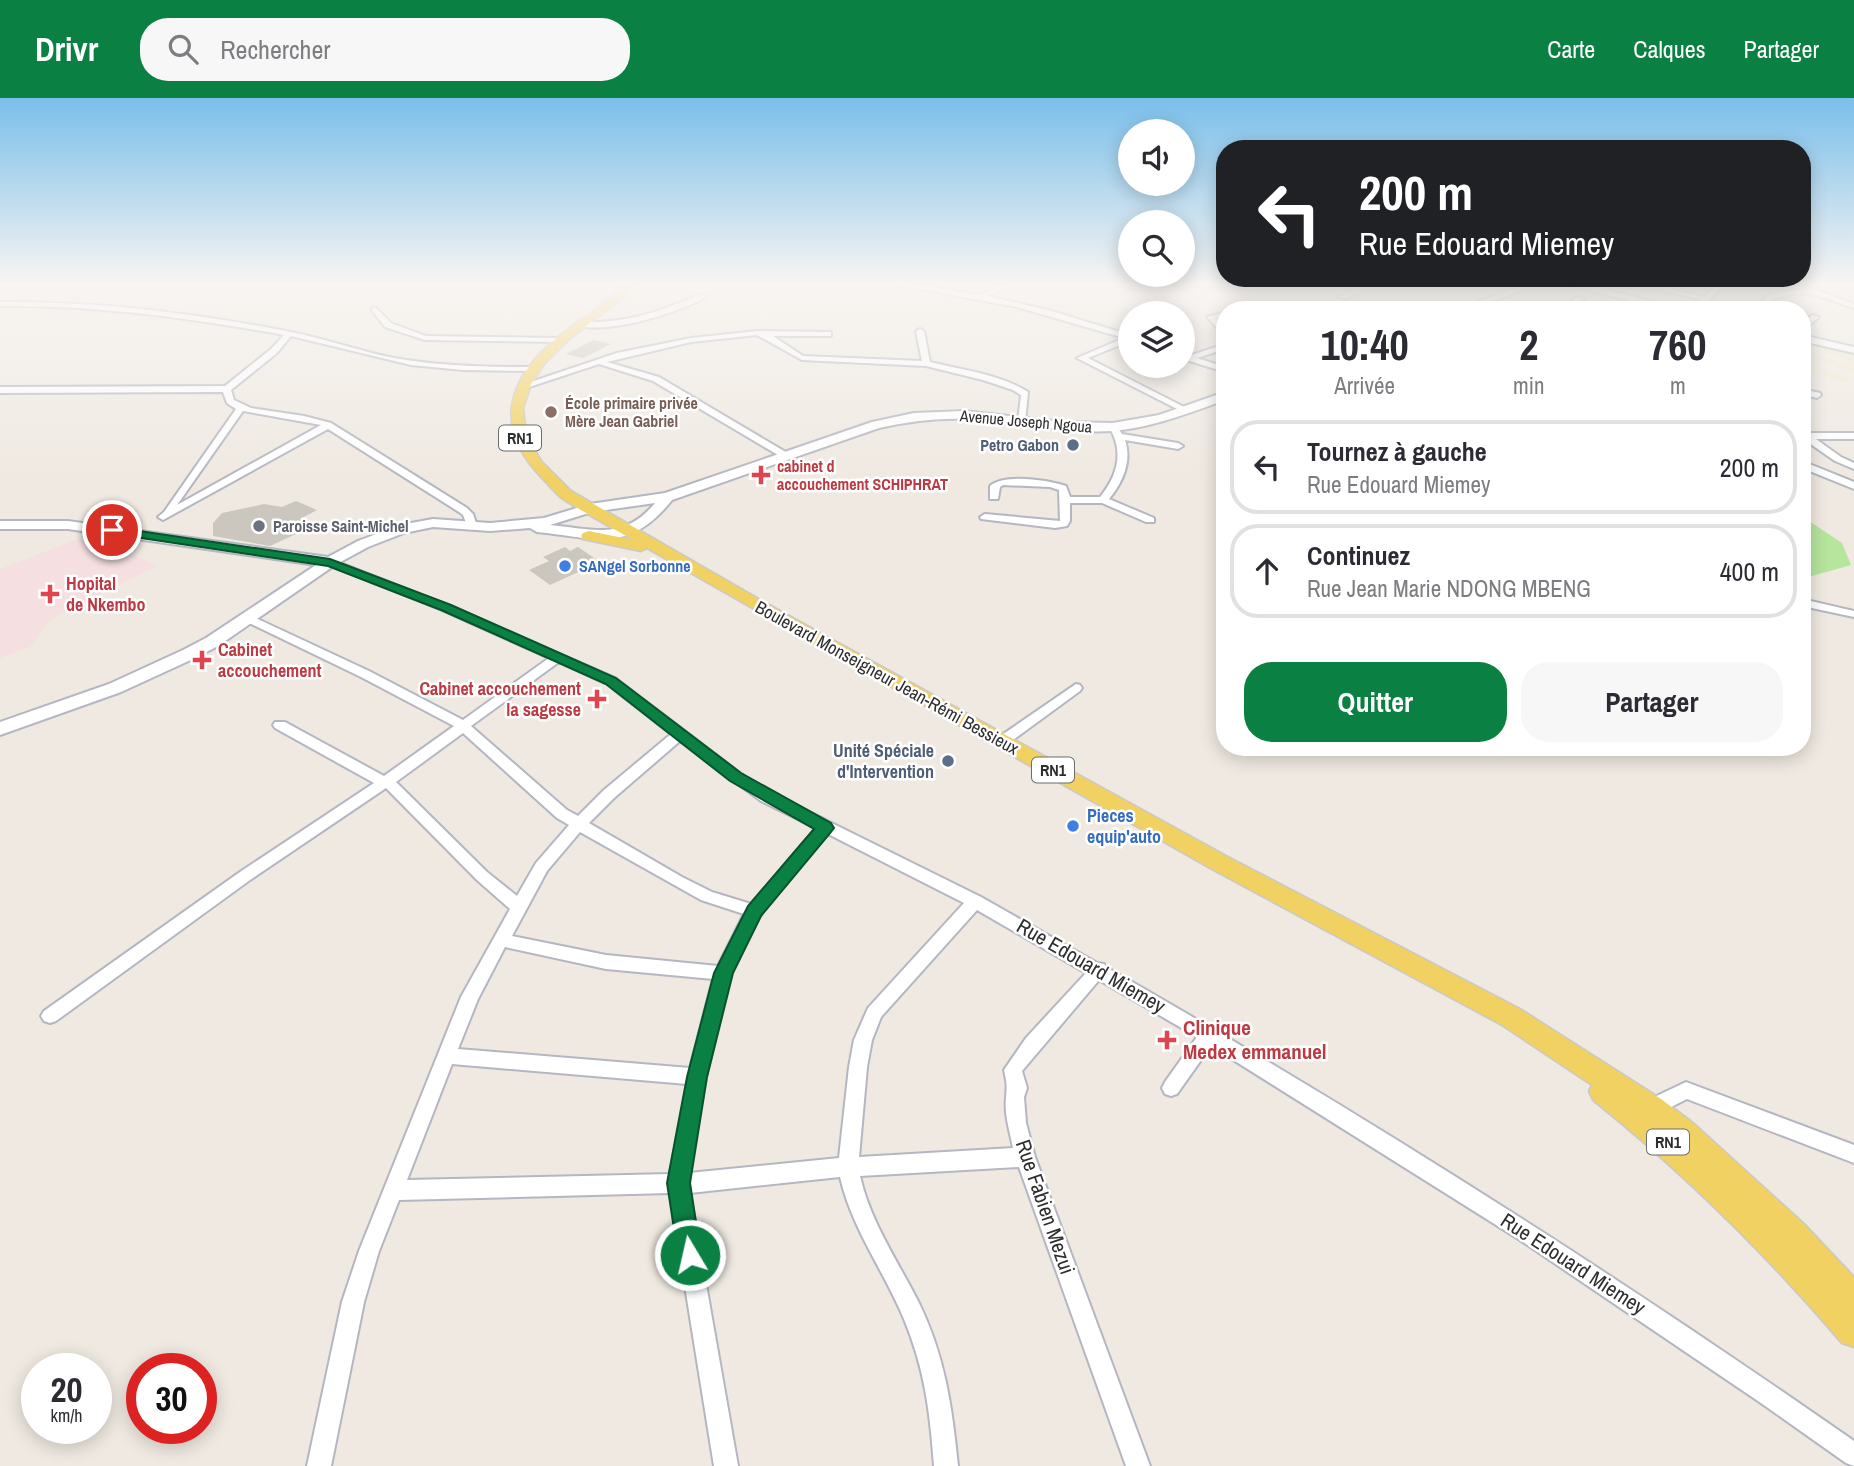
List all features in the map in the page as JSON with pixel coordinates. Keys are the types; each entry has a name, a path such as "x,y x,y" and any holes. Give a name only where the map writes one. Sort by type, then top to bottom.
{"main road":[{"name":"Boulevard Monseigneur Jean-Rémi Bessieux","path":"551,349 532,369 523,386 516,414 526,455 566,494 1001,742 1452,988 1511,1017 1651,1108 1683,1132 1746,1188 1854,1300"},
{"name":"Avenue Joseph Ngoua","path":"562,517 590,508 667,497 876,425 914,417 964,415 1116,432 1216,400"},
{"path":"0,729 97,695 212,642 330,562 363,544 400,529 433,523 515,526 657,547 641,509 586,500 550,481"},
{"path":"550,481 569,507 559,528 570,533"},
{"path":"589,536 628,531 660,508 667,497"},
{"path":"515,526 562,517"},
{"path":"126,532 143,530 161,518"},
{"path":"161,518 158,527 162,537"},
{"path":"2,522 68,525 126,532 330,562"},
{"name":"Boulevard Monseigneur Jean-Rémi Bessieux","path":"1452,988 1463,999 1593,1084 1693,1164 1740,1208 1854,1331"}],"street":[{"path":"0,390 227,389 276,349"},
{"path":"349,349 394,360 462,368 532,369"},
{"path":"523,386 599,362 654,349"},
{"path":"783,349 802,358 926,365 986,378 1021,390 1025,394 1022,421"},
{"path":"923,349 926,365"},
{"path":"1102,349 1081,357 1089,364 1118,378"},
{"path":"1195,354 1215,349"},
{"path":"1195,360 1216,367"},
{"path":"599,362 656,379 786,457"},
{"path":"1119,378 1186,410"},
{"path":"227,389 230,401 240,409 306,417 328,425 463,510 468,514 472,526"},
{"path":"1811,393 1817,395"},
{"path":"161,518 240,409"},
{"path":"161,518 328,425"},
{"path":"1103,500 1121,476 1116,432 1178,446"},
{"path":"1811,436 1854,436"},
{"path":"1811,441 1854,466"},
{"path":"1811,468 1854,486"},
{"path":"985,517 1061,525 1065,521 1063,488 1057,485 1006,481 995,486 994,497"},
{"path":"1065,500 1103,500 1150,520"},
{"name":"Rue Edouard Miemey","path":"330,562 353,569 611,681 736,777 825,828 975,901 1098,970 1209,1035 1527,1233 1854,1455"},
{"path":"1811,605 1854,613"},
{"path":"246,617 365,674 462,725 562,814 707,897 754,911"},
{"path":"50,1016 245,876 386,782 558,657"},
{"path":"1001,742 1076,688"},
{"path":"280,725 386,782 482,876 520,908"},
{"path":"319,1466 353,1302 369,1251 470,997 541,867 579,824 628,777 681,733"},
{"path":"726,1466 678,1183 697,1077 723,973 754,911 825,828"},
{"path":"946,1466 940,1400 929,1355 911,1310 869,1229 854,1194 848,1167 858,1067 863,1040 874,1013 975,901"},
{"path":"501,940 606,962 723,973"},
{"name":"Rue Fabien Mezui","path":"1098,970 1072,1003 1028,1047 1013,1070 1018,1088 1015,1097 1017,1123 1025,1157 1138,1466"},
{"path":"1171,1088 1209,1035"},
{"path":"447,1056 697,1077"},
{"path":"1651,1108 1686,1090 1854,1154"},
{"path":"395,1190 678,1183 848,1167 1025,1157"}],"shaded area":[{"path":"1814,349 1854,352 1854,373 1820,361 1812,365 1850,378 1847,382 1854,384 1845,382 1811,371 1811,360 1817,360 1811,358 1811,353 1846,364 1853,362"},
{"name":"Hopital de Nkembo","path":"78,539 97,542 117,552 106,557 109,560 115,562 132,554 157,566 51,619 30,647 0,658 0,569"}],"green space":[{"path":"1811,522 1842,543 1851,565 1812,576"}],"building":[{"path":"576,349 601,349 583,358 566,354"},
{"name":"Paroisse Saint-Michel","path":"296,501 317,510 300,519 303,520 298,523 309,528 270,546 213,536 213,523 222,513 264,504 282,507"},
{"name":"SANgel Sorbonne","path":"565,547 570,551 578,547 600,562 550,585 529,570 549,561 543,557"}],"place":[{"name":"École primaire privée Mère Jean Gabriel","path":"551,412"},
{"name":"Petro Gabon","path":"1073,445"},
{"name":"cabinet d accouchement SCHIPHRAT","path":"761,475"},
{"name":"Paroisse Saint-Michel","path":"259,526"},
{"name":"SANgel Sorbonne","path":"565,566"},
{"name":"Hopital de Nkembo","path":"50,594"},
{"name":"Cabinet accouchement","path":"202,660"},
{"name":"Cabinet accouchement la sagesse","path":"597,699"},
{"name":"Unité Spéciale d'Intervention","path":"948,761"},
{"name":"Pieces equip'auto","path":"1073,826"},
{"name":"Clinique Medex emmanuel","path":"1167,1040"}],"route":[{"path":"112,530 330,562 353,569 585,667 611,681 736,777 766,797 825,828 754,911 723,973 697,1077 678,1183 690,1255"}]}
